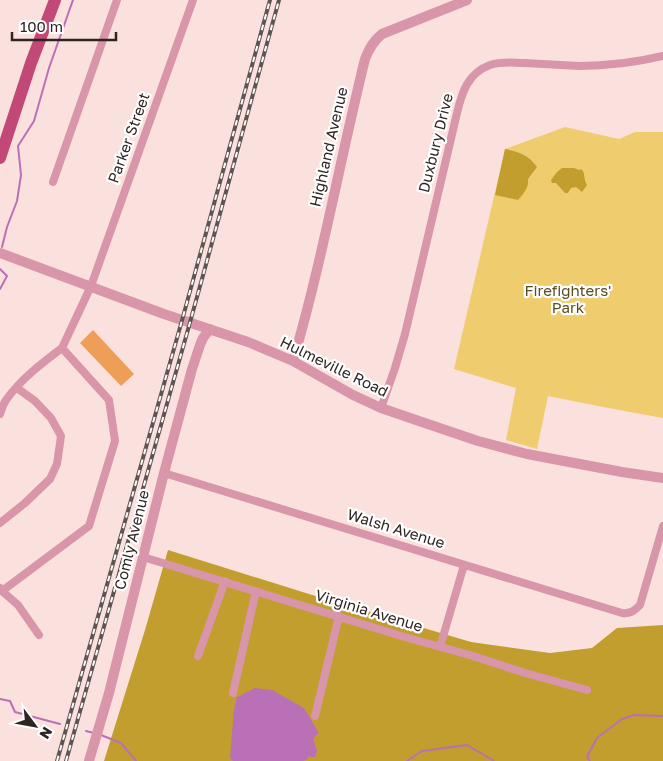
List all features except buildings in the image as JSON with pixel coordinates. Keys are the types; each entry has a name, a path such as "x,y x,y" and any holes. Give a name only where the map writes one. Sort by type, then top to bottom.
{"main road":[{"path":"0,158 31,63 55,0"}],"street":[{"path":"52,182 117,0"},
{"name":"Parker Street","path":"62,348 91,286 193,0"},
{"name":"Highland Avenue","path":"293,361 314,280 358,85 371,44 382,34 467,0"},
{"name":"Duxbury Drive","path":"381,408 405,334 457,113 463,91 470,80 490,65 506,62 601,66 619,65 663,56"},
{"name":"Hulmeville Road","path":"0,253 164,314 248,342 293,361 353,395 381,408 416,420 478,441 527,454 663,478"},
{"name":"Comly Avenue","path":"89,761 113,678 192,369 203,338 210,329"},
{"path":"0,414 5,401 17,388 39,365 62,348 109,400 115,440 89,526 1,589 18,605 39,635"},
{"path":"0,523 24,504 50,479 57,464 61,436 52,418 35,401 17,388"},
{"name":"Walsh Avenue","path":"164,473 619,612 630,613 640,605 663,526"},
{"name":"Virginia Avenue","path":"143,557 587,690"},
{"path":"440,647 464,565"},
{"path":"198,656 225,581"},
{"path":"233,693 256,591"},
{"path":"315,716 339,616"}],"green space":[{"name":"Firefighters' Park","path":"565,127 619,139 635,132 663,132 663,418 548,396 537,449 506,440 516,388 454,369 505,149"}],"shaded area":[{"path":"505,149 523,155 537,167 528,179 527,188 518,200 495,195"},
{"path":"562,168 581,169 583,171 587,185 582,192 576,187 571,188 568,193 565,193 556,183 552,183 551,180"},
{"path":"168,550 471,642 550,653 592,648 617,628 663,625 663,761 104,761"},
{"path":"255,688 272,690 304,708 319,733 313,738 317,751 315,757 309,756 303,761 233,761 230,758 234,709 237,697"}],"waterway":[{"path":"2,247 17,201 21,175 18,146 34,121 49,68 73,0"},
{"path":"0,269 7,276 0,289"},
{"path":"0,699 10,701 15,712 60,724"},
{"path":"590,761 587,757 597,738 622,719 634,715 663,716"},
{"path":"86,731 94,733"},
{"path":"101,735 121,743 136,761"},
{"path":"407,761 422,751 467,745 494,761"}],"railway":[{"path":"57,761 181,324 270,0"},
{"path":"66,761 279,0"}]}
